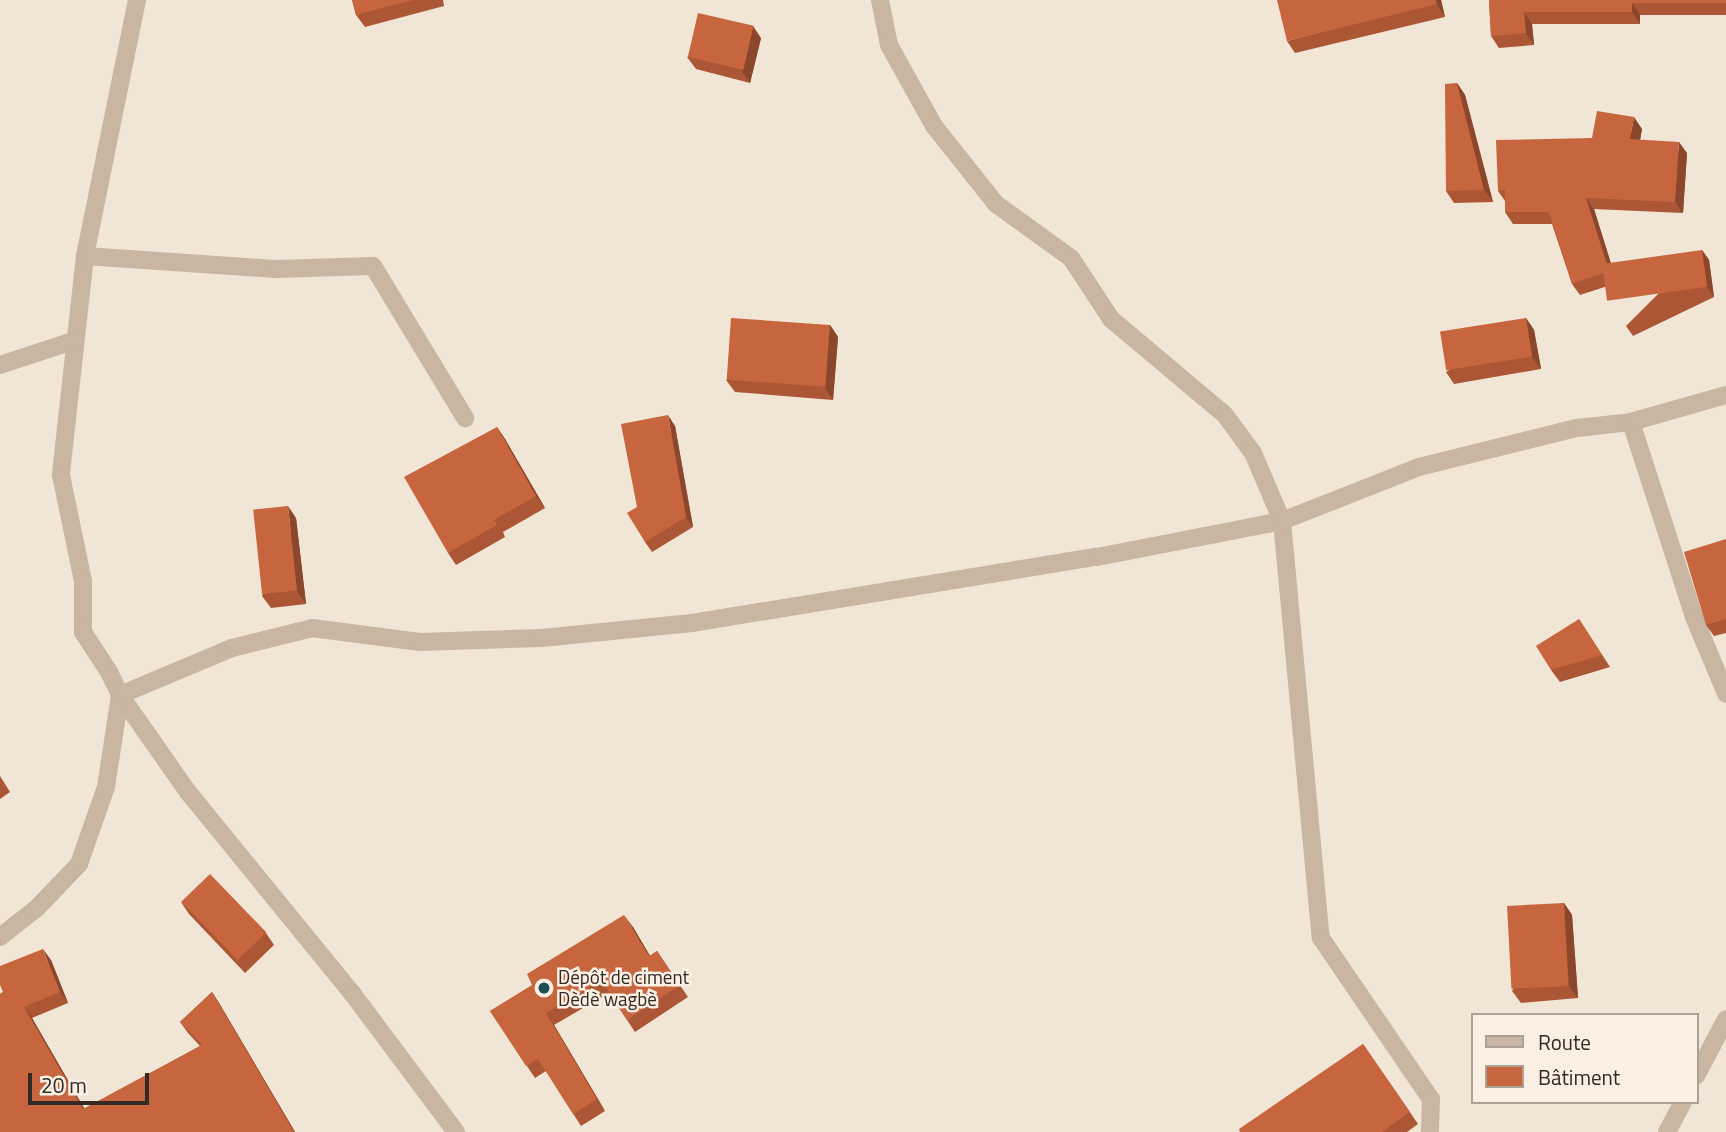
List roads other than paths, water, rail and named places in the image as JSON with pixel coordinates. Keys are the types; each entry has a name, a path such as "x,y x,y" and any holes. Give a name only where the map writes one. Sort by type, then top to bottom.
{"street":[{"path":"137,0 85,257 61,475 82,581 83,632 109,672 120,695 188,792 352,993 456,1132"},
{"path":"880,0 889,45 934,126 996,204 1071,258 1111,319 1225,415 1253,453 1282,521 1321,938 1431,1099 1430,1132"},
{"path":"85,257 276,269 373,266 465,418"},
{"path":"0,365 74,341"},
{"path":"120,695 232,648 312,628 420,642 542,638 692,623 1097,557 1282,521 1419,467 1577,428 1630,422 1726,395"},
{"path":"1630,422 1694,617 1726,695"},
{"path":"0,937 37,908 79,864 106,787 120,695"},
{"path":"1698,1072 1726,1019"},
{"path":"1667,1132 1682,1104"}],"place":[{"name":"Dépôt de ciment Dèdè wagbè","path":"544,988"}]}
